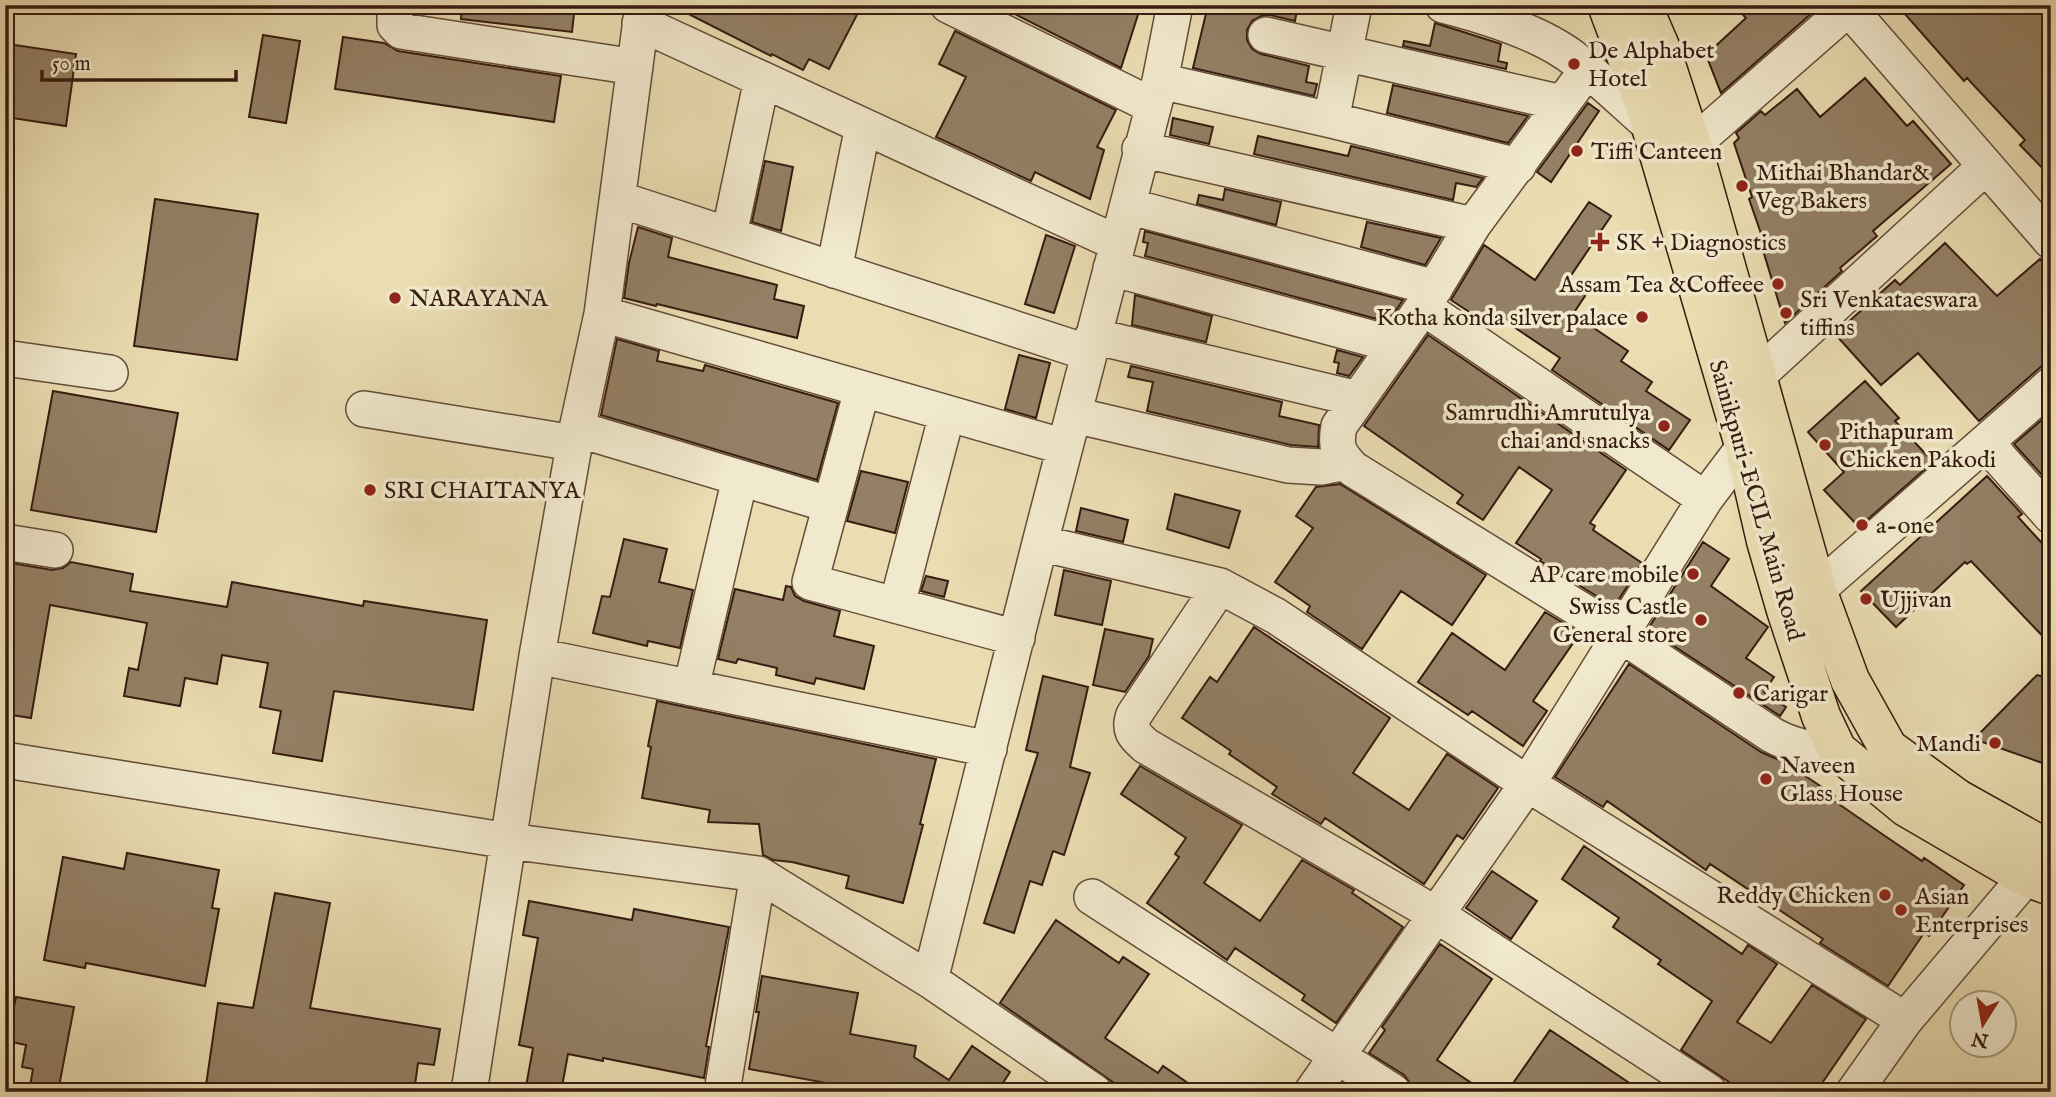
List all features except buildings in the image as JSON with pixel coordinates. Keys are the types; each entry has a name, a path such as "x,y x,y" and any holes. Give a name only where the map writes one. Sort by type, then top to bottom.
{"main road":[{"name":"Sainikpuri-ECIL Main Road","path":"1607,5 1650,125 1744,445 1766,541 1786,610 1821,716 1838,750 1906,807 2042,871"},
{"name":"Sainikpuri-ECIL Main Road","path":"1642,5 1661,49 1692,145 1817,590 1850,680 1888,748 1958,799 2042,871"}],"street":[{"path":"395,5 395,25 401,30 635,67"},
{"path":"947,5 1156,94 1331,120 1518,166"},
{"path":"930,980 1128,206 1175,5"},
{"path":"1331,120 1354,5"},
{"path":"1443,5 1497,19 1559,49 1587,69 1650,125"},
{"path":"1692,145 1849,6 2051,241"},
{"path":"469,1092 537,656 575,436 602,314 642,14 762,79 863,126 1114,256 1396,345"},
{"path":"1266,35 1562,103"},
{"path":"1587,69 1473,225 1429,297 1339,426 1338,451 1353,469 1620,635 1772,735 1791,745 1812,750 1838,750"},
{"path":"729,235 762,79"},
{"path":"834,270 863,126"},
{"path":"1140,149 1473,225"},
{"path":"1757,376 1986,166"},
{"path":"618,199 834,270 1091,345 1357,399"},
{"path":"1128,206 1429,297 1705,499"},
{"path":"602,314 947,414 1288,465 1321,467 1346,462"},
{"path":"5,358 110,373"},
{"path":"1817,590 2051,386"},
{"path":"862,390 810,582 1017,638"},
{"path":"365,409 575,436 740,478 831,505"},
{"path":"897,605 947,414"},
{"path":"1312,1092 1528,784 1705,499 1768,417"},
{"path":"1987,444 2051,516"},
{"path":"691,688 740,478"},
{"path":"5,542 55,550"},
{"path":"1040,543 1220,586 1276,616 1528,784 1905,1020"},
{"path":"1220,586 1134,715 1130,723 1132,733 1146,746 1437,915 1709,1092"},
{"path":"537,656 989,749"},
{"path":"5,760 509,841 758,874 930,980 1094,1092"},
{"path":"1854,1092 1905,1020 2042,871"},
{"path":"722,1092 758,874"},
{"path":"1093,897 1393,1092"}],"place":[{"name":"De Alphabet Hotel","path":"1574,64"},
{"name":"Tiffi Canteen","path":"1577,151"},
{"name":"Mithai Bhandar& Veg Bakers","path":"1742,186"},
{"name":"SK + Diagnostics","path":"1600,242"},
{"name":"Assam Tea &Coffeee","path":"1778,284"},
{"name":"NARAYANA","path":"395,298"},
{"name":"Sri Venkataeswara tiffins","path":"1786,313"},
{"name":"Kotha konda silver palace","path":"1642,317"},
{"name":"Samrudhi Amrutulya chai and snacks","path":"1664,426"},
{"name":"Pithapuram Chicken Pakodi","path":"1825,445"},
{"name":"SRI CHAITANYA","path":"370,490"},
{"name":"a-one","path":"1862,525"},
{"name":"AP care mobile","path":"1693,574"},
{"name":"Ujjivan","path":"1866,599"},
{"name":"Swiss Castle General store","path":"1701,620"},
{"name":"Carigar","path":"1739,693"},
{"name":"Mandi","path":"1995,743"},
{"name":"Naveen Glass House","path":"1766,779"},
{"name":"Reddy Chicken","path":"1885,895"},
{"name":"Asian Enterprises","path":"1901,910"}]}
